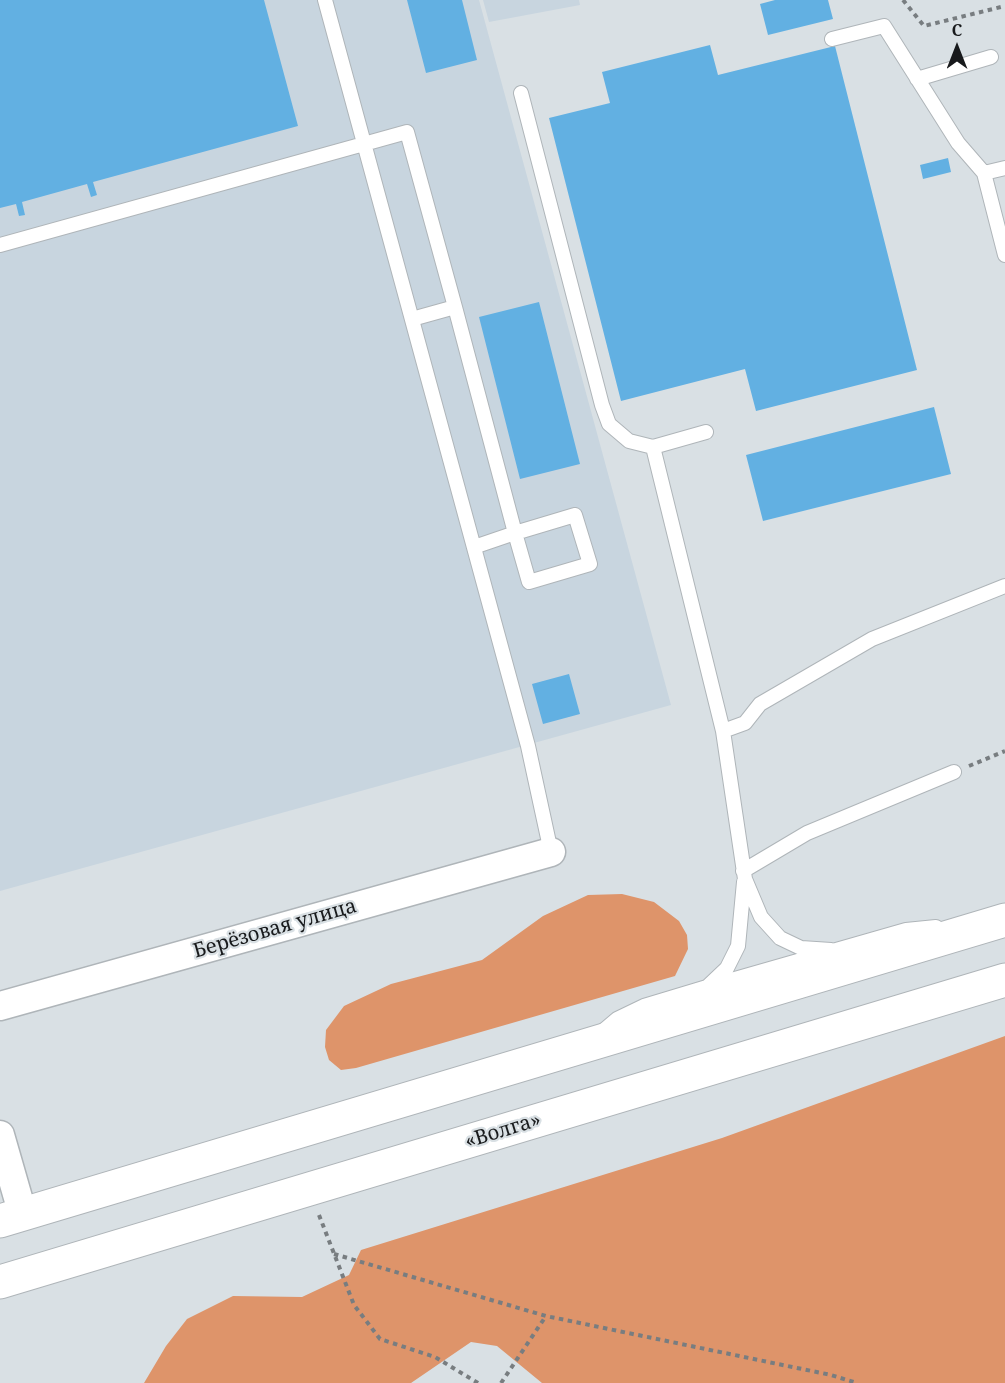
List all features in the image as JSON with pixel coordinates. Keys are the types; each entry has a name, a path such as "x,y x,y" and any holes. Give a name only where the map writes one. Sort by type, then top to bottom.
{"highway":[{"path":"11,1218 991,924"},
{"name":"«Волга»","path":"0,1282 1005,981"}],"street":[{"name":"Берёзовая улица","path":"0,1006 551,852"},
{"path":"0,1136 11,1218"}],"lane":[{"path":"325,0 528,746 551,852"},
{"path":"832,39 884,26 958,143 984,173 1005,255"},
{"path":"918,79 991,57"},
{"path":"521,93 602,405 609,424 629,441 653,447 706,432"},
{"path":"0,245 407,132 515,533 529,582 590,564 575,515 515,533 474,547"},
{"path":"984,173 1005,168"},
{"path":"412,319 455,307"},
{"path":"653,447 723,731 744,875 738,945 727,968 707,987"},
{"path":"723,731 745,723 760,704 872,639 1005,586"},
{"path":"744,875 807,833 954,772"},
{"path":"744,875 761,917 780,938 801,948 831,950"},
{"path":"585,1045 617,1018 644,1006 831,950 906,930 991,924"}],"path":[{"path":"903,0 924,26 1005,6"},
{"path":"954,772 1005,751"},
{"path":"309,1190 354,1305 380,1339 435,1357 478,1383"},
{"path":"334,1254 546,1317 831,1375 857,1383"},
{"path":"501,1383 546,1317"}],"shaded area":[{"path":"0,0 479,0 671,705 0,891"},
{"path":"483,0 579,0 580,5 489,22"},
{"path":"622,894 654,902 679,921 687,935 688,949 675,976 356,1068 341,1070 329,1060 325,1047 326,1030 344,1006 391,984 482,960 543,916 588,895"},
{"path":"1005,1036 1005,1383 542,1383 497,1346 471,1342 411,1383 144,1383 166,1346 187,1319 233,1296 302,1297 349,1275 361,1250 722,1138"}],"building":[{"path":"0,0 264,0 298,126 93,182 97,195 91,197 87,184 22,202 25,215 19,216 16,204 0,208"},
{"path":"407,0 462,0 477,60 426,73"},
{"path":"775,0 828,0 833,19 768,35 760,4"},
{"path":"710,45 718,75 835,46 917,370 756,411 745,369 621,401 549,118 610,103 602,72"},
{"path":"948,158 951,172 923,179 920,165"},
{"path":"539,302 580,464 520,479 479,317"},
{"path":"934,407 951,474 763,521 746,455"},
{"path":"569,674 580,714 543,724 532,684"}]}
